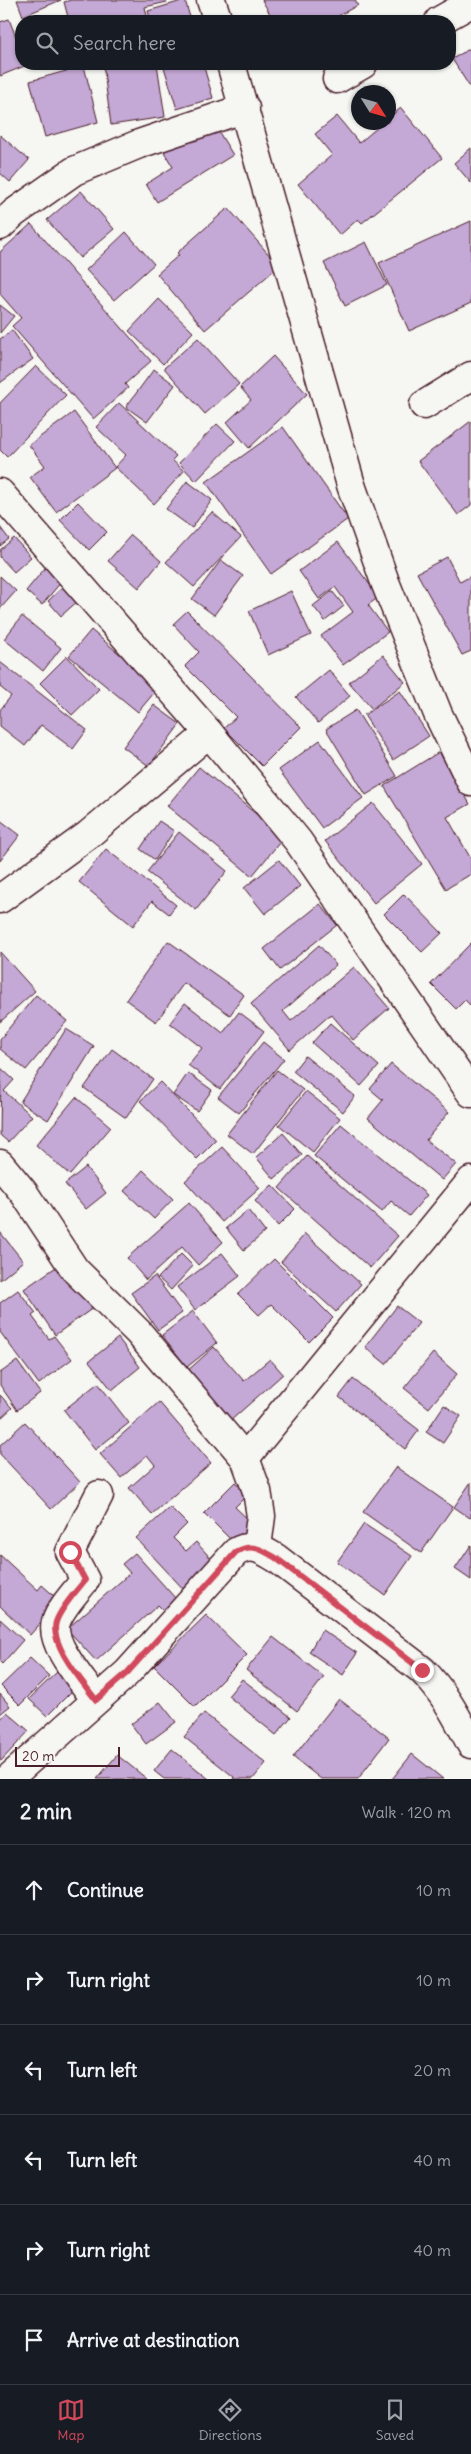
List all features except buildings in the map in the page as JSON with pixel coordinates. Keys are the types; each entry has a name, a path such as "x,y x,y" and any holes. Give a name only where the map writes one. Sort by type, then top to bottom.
{"street":[{"path":"211,0 216,15"},
{"path":"450,15 471,3"},
{"path":"233,70 351,485 385,582 438,714 471,782"},
{"path":"337,79 353,70"},
{"path":"0,226 14,213 74,171 139,144 245,108"},
{"path":"424,405 471,376"},
{"path":"0,493 209,733 298,841 471,1093"},
{"path":"0,899 88,835 209,733"},
{"path":"0,1164 24,1193 75,1270 138,1332 244,1458 257,1491 262,1516 257,1547"},
{"path":"244,1458 471,1181"},
{"path":"96,1700 56,1642 54,1630 56,1620 85,1580 70,1552 99,1494"},
{"path":"8,1779 127,1673 236,1552 246,1547 257,1547 276,1558 422,1670 435,1683 450,1703 471,1744"}],"route":[{"path":"70,1552 85,1580 56,1620 54,1630 56,1642 96,1700 127,1673 236,1552 246,1547 257,1547 276,1558 422,1670"}]}
